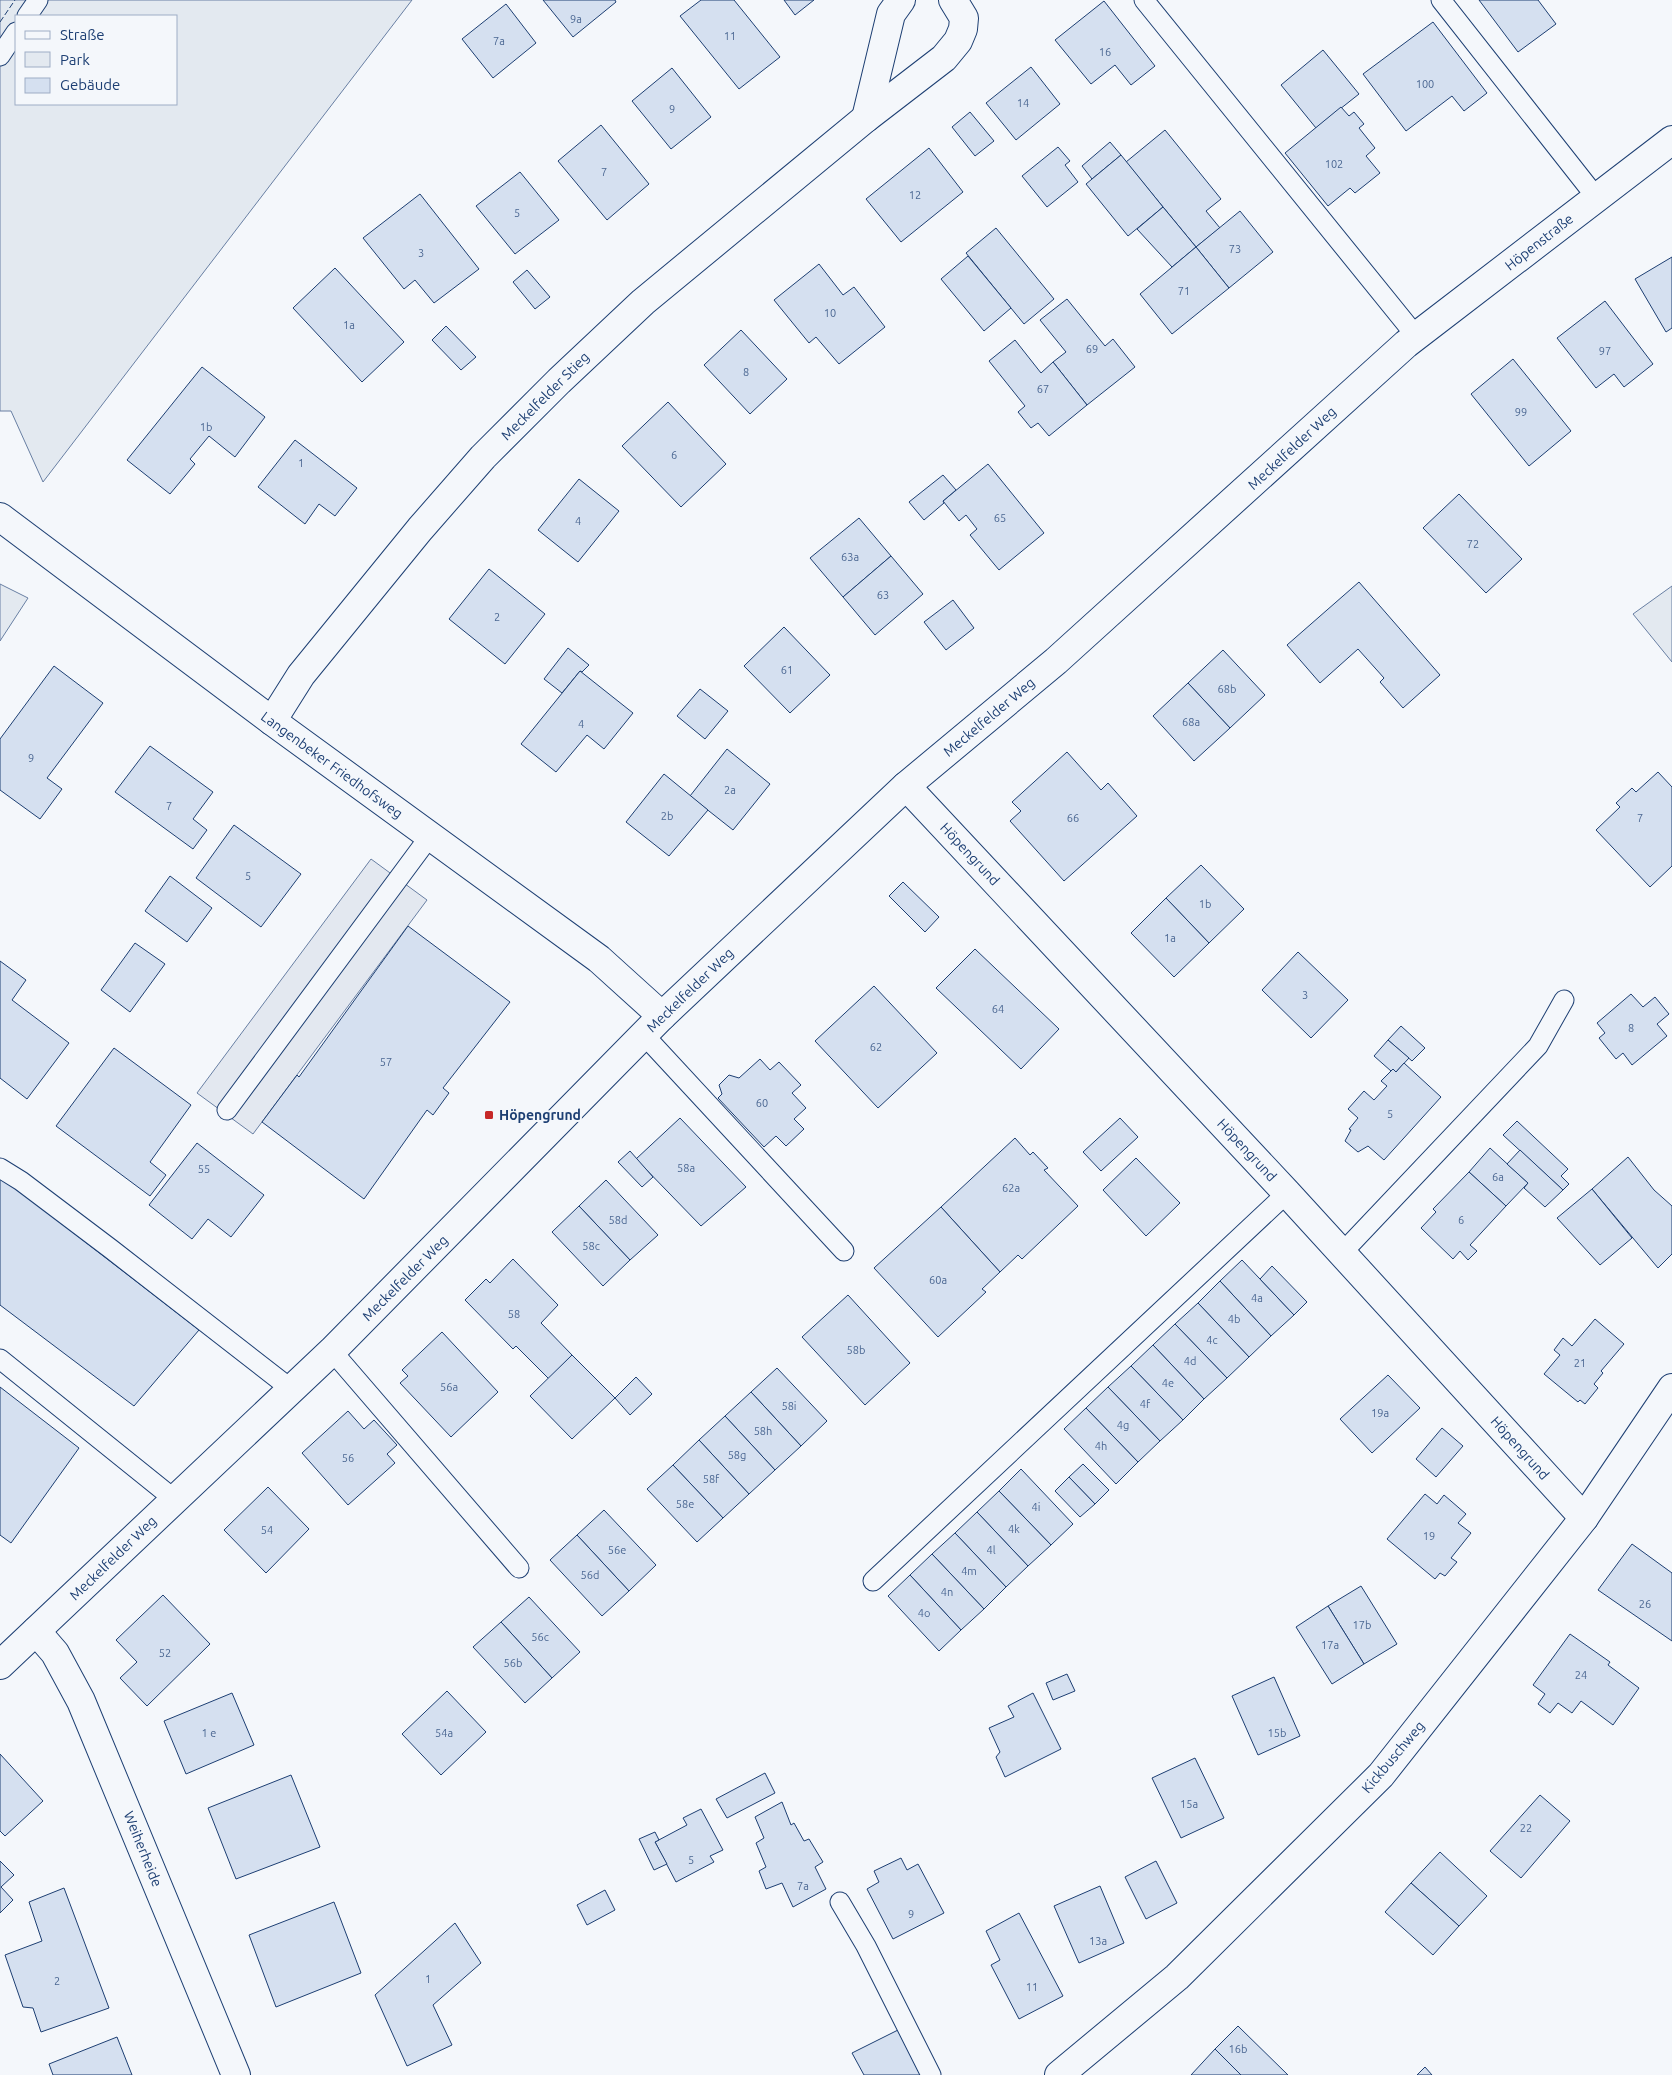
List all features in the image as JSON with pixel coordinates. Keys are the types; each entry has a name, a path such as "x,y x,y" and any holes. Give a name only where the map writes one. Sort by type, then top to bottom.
{"street":[{"path":"866,118 891,14 901,0"},
{"name":"Meckelfelder Stieg","path":"272,721 302,675 420,529 483,457 643,302 866,118 944,58 958,41 964,18 953,0"},
{"name":"Höpenstraße","path":"1411,340 1672,140"},
{"name":"Meckelfelder Weg","path":"0,1665 332,1351 653,1025 906,786 1056,661 1411,340"},
{"name":"Langenbeker Friedhofsweg","path":"0,517 272,721 600,959 653,1025"},
{"name":"Höpengrund","path":"906,786 1287,1193 1584,1518"},
{"name":"Kickbuschweg","path":"1059,2075 1177,1977 1381,1775 1584,1518 1672,1388"},
{"name":"Weiherheide","path":"36,1631 55,1653 82,1701 236,2075"}],"lane":[{"path":"28,15 38,0"},
{"path":"1144,0 1411,340"},
{"path":"1442,0 1596,198"},
{"path":"0,56 15,34"},
{"path":"227,1110 430,836"},
{"path":"1342,1253 1538,1046 1564,1000"},
{"path":"653,1025 844,1251"},
{"path":"0,1168 21,1181 112,1248 291,1389"},
{"path":"873,1581 1287,1193"},
{"path":"332,1351 519,1568"},
{"path":"0,1359 174,1499"},
{"path":"840,1902 866,1946 931,2075"}],"green space":[{"path":"0,0 412,0 43,482 11,411 0,411"},
{"path":"0,584 28,598 0,641"},
{"path":"1672,586 1672,662 1633,614"}],"shaded area":[{"path":"371,859 427,900 253,1134 197,1093"}],"building":[{"path":"543,0 615,0 616,2 573,37"},
{"path":"701,0 734,0 780,57 739,89 680,16"},
{"path":"784,0 814,0 795,15"},
{"path":"1479,0 1538,0 1556,24 1518,52"},
{"path":"1104,1 1155,66 1131,85 1115,65 1091,84 1055,40"},
{"path":"506,4 536,43 493,78 462,39"},
{"path":"1433,22 1487,93 1464,111 1452,96 1406,131 1363,74"},
{"path":"1323,50 1359,94 1316,128 1281,85"},
{"path":"1031,67 1060,104 1016,140 986,103"},
{"path":"672,68 711,117 671,149 632,101"},
{"path":"1341,107 1349,116 1354,112 1364,124 1359,128 1375,148 1366,156 1380,173 1355,193 1350,188 1328,206 1285,153"},
{"path":"970,112 994,141 975,156 952,127"},
{"path":"601,125 649,184 607,220 558,161"},
{"path":"1165,130 1221,199 1206,211 1220,228 1196,247 1126,162"},
{"path":"1110,142 1121,155 1092,179 1082,166"},
{"path":"1058,147 1070,161 1065,165 1078,182 1047,207 1022,176"},
{"path":"929,148 963,192 901,242 866,199"},
{"path":"1121,155 1163,207 1128,236 1086,184"},
{"path":"520,172 559,220 515,254 476,206"},
{"path":"420,194 479,269 434,303 415,280 404,289 363,238"},
{"path":"1163,207 1196,247 1172,267 1137,229"},
{"path":"1240,211 1273,252 1229,288 1196,247"},
{"path":"996,228 1054,299 1024,324 966,253"},
{"path":"1196,247 1229,288 1172,334 1140,294"},
{"path":"968,256 1011,308 984,331 941,279"},
{"path":"1672,257 1672,328 1666,332 1635,279"},
{"path":"819,264 843,295 854,287 885,327 839,364 816,337 809,343 774,300"},
{"path":"335,268 404,342 362,382 293,308"},
{"path":"527,270 550,297 535,309 513,282"},
{"path":"1067,299 1105,346 1113,339 1135,367 1087,405 1053,362 1066,352 1040,320"},
{"path":"1605,301 1653,364 1624,387 1614,374 1596,388 1557,338"},
{"path":"446,326 476,357 461,370 432,340"},
{"path":"741,330 787,379 750,414 704,365"},
{"path":"1015,340 1041,373 1053,362 1087,405 1049,436 1038,423 1031,428 1018,412 1025,406 989,361"},
{"path":"1513,359 1571,431 1529,466 1471,394"},
{"path":"202,367 265,417 235,457 209,436 190,459 195,464 170,494 127,460"},
{"path":"668,402 726,464 681,507 622,446"},
{"path":"295,440 357,488 335,516 319,504 305,524 258,487"},
{"path":"988,464 1044,533 999,570 970,535 977,529 966,515 959,521 943,501"},
{"path":"943,475 956,490 924,520 909,502"},
{"path":"579,479 619,511 578,562 538,530"},
{"path":"1459,494 1522,559 1486,593 1423,528"},
{"path":"859,518 891,556 843,597 810,558"},
{"path":"891,556 923,594 875,635 843,597"},
{"path":"489,569 545,614 505,664 449,619"},
{"path":"1359,582 1440,675 1403,708 1380,682 1384,678 1358,649 1320,683 1287,645"},
{"path":"953,600 974,628 946,650 924,622"},
{"path":"784,627 830,675 790,713 744,666"},
{"path":"568,648 589,665 582,672 580,671 562,693 544,679"},
{"path":"1223,650 1265,695 1230,728 1188,683"},
{"path":"54,666 103,703 47,778 62,789 40,819 0,790 0,739"},
{"path":"580,671 633,713 604,749 587,735 556,772 521,744"},
{"path":"1188,683 1230,728 1194,761 1153,716"},
{"path":"700,689 728,711 705,739 677,716"},
{"path":"150,746 213,792 193,819 207,830 193,849 115,792"},
{"path":"727,749 770,784 733,830 690,796"},
{"path":"1067,752 1101,790 1108,783 1137,816 1064,881 1010,821 1021,811 1012,802"},
{"path":"1658,772 1672,787 1672,866 1650,887 1596,830 1620,807 1616,803 1632,788 1636,792"},
{"path":"664,774 708,810 669,856 626,822"},
{"path":"234,825 301,874 261,927 196,878"},
{"path":"1201,865 1244,909 1209,943 1166,898"},
{"path":"170,876 212,908 187,942 145,911"},
{"path":"903,882 939,917 925,932 889,896"},
{"path":"1166,898 1209,943 1174,977 1131,933"},
{"path":"408,926 510,1002 443,1088 449,1093 433,1115 427,1110 364,1199 262,1122 297,1075 299,1077"},
{"path":"135,943 165,964 130,1012 101,990"},
{"path":"975,949 1059,1029 1021,1069 936,988"},
{"path":"1298,952 1348,1000 1311,1038 1262,990"},
{"path":"0,961 26,980 12,1000 69,1043 27,1099 0,1078"},
{"path":"874,986 937,1053 878,1108 815,1041"},
{"path":"1631,994 1643,1007 1655,997 1669,1014 1657,1024 1667,1036 1632,1065 1623,1053 1616,1059 1599,1038 1605,1033 1597,1023"},
{"path":"1401,1026 1425,1048 1412,1061 1388,1040"},
{"path":"1388,1040 1409,1058 1396,1072 1393,1069 1391,1071 1374,1056"},
{"path":"114,1048 191,1105 150,1162 166,1175 150,1196 56,1126"},
{"path":"760,1059 770,1070 779,1062 801,1085 792,1093 806,1108 794,1119 804,1129 786,1146 776,1136 764,1147 718,1098 722,1094 719,1085 729,1075 739,1078"},
{"path":"1404,1063 1441,1097 1384,1160 1368,1146 1358,1152 1345,1141 1351,1130 1349,1129 1358,1118 1348,1109 1364,1091 1374,1100 1387,1086 1381,1081 1393,1069 1396,1072"},
{"path":"680,1118 746,1187 701,1226 636,1159"},
{"path":"1120,1118 1138,1137 1101,1171 1083,1152"},
{"path":"1517,1121 1568,1169 1561,1176 1569,1184 1563,1190 1503,1135"},
{"path":"1015,1138 1030,1155 1033,1152 1048,1168 1044,1170 1078,1206 1022,1259 1018,1255 1000,1272 941,1207"},
{"path":"197,1143 264,1195 231,1237 208,1219 192,1239 149,1205"},
{"path":"1490,1148 1528,1183 1506,1206 1469,1172"},
{"path":"1520,1150 1563,1190 1545,1207 1524,1188 1528,1183 1507,1164"},
{"path":"630,1151 653,1177 642,1187 618,1162"},
{"path":"1628,1157 1654,1190 1672,1206 1672,1254 1658,1268 1592,1189"},
{"path":"1136,1158 1180,1203 1146,1236 1103,1190"},
{"path":"1469,1172 1506,1206 1470,1245 1477,1251 1468,1260 1460,1251 1453,1259 1421,1228 1436,1212 1433,1209"},
{"path":"0,1176 199,1330 134,1406 0,1305"},
{"path":"606,1180 658,1235 630,1260 579,1206"},
{"path":"1592,1189 1632,1238 1600,1265 1557,1218"},
{"path":"579,1206 630,1260 603,1286 552,1232"},
{"path":"941,1207 1000,1272 982,1289 986,1292 938,1337 874,1268"},
{"path":"513,1259 558,1305 541,1323 572,1355 549,1379 516,1346 513,1349 465,1300 486,1279 490,1283"},
{"path":"1242,1260 1294,1315 1271,1336 1220,1281"},
{"path":"1272,1266 1307,1302 1294,1315 1260,1279"},
{"path":"1220,1281 1271,1336 1249,1357 1198,1303"},
{"path":"848,1295 910,1363 865,1405 802,1337"},
{"path":"1198,1303 1249,1357 1227,1378 1175,1324"},
{"path":"1595,1319 1624,1344 1601,1371 1603,1373 1594,1384 1598,1388 1585,1404 1580,1400 1578,1402 1544,1374 1560,1355 1554,1350 1563,1338 1572,1346"},
{"path":"1175,1324 1227,1378 1204,1399 1153,1345"},
{"path":"442,1332 498,1392 451,1437 400,1383 408,1376 402,1370"},
{"path":"1153,1345 1204,1399 1183,1420 1131,1366"},
{"path":"572,1355 615,1398 572,1439 530,1396"},
{"path":"1131,1366 1183,1420 1160,1441 1108,1387"},
{"path":"777,1368 827,1421 801,1446 751,1392"},
{"path":"1388,1375 1420,1408 1372,1453 1340,1419"},
{"path":"636,1377 652,1394 630,1415 615,1398"},
{"path":"0,1387 79,1448 11,1543 0,1535"},
{"path":"1108,1387 1160,1441 1138,1462 1086,1408"},
{"path":"751,1392 801,1446 775,1470 725,1416"},
{"path":"1086,1408 1138,1462 1116,1484 1064,1429"},
{"path":"348,1411 364,1429 374,1420 397,1445 387,1454 395,1463 348,1505 302,1453"},
{"path":"725,1416 775,1470 749,1494 699,1440"},
{"path":"1442,1428 1463,1446 1436,1477 1416,1459"},
{"path":"699,1440 749,1494 723,1518 673,1465"},
{"path":"1083,1464 1109,1490 1095,1504 1069,1477"},
{"path":"673,1465 723,1518 697,1542 647,1489"},
{"path":"1021,1469 1073,1524 1051,1545 999,1491"},
{"path":"1069,1477 1095,1504 1080,1517 1055,1491"},
{"path":"268,1487 309,1529 266,1573 224,1530"},
{"path":"999,1491 1051,1545 1028,1566 977,1512"},
{"path":"1425,1494 1437,1504 1444,1495 1466,1514 1458,1523 1471,1533 1451,1558 1457,1562 1445,1576 1440,1573 1435,1579 1387,1539"},
{"path":"604,1510 656,1565 629,1591 577,1535"},
{"path":"977,1512 1028,1566 1006,1587 955,1533"},
{"path":"955,1533 1006,1587 984,1609 932,1554"},
{"path":"577,1535 629,1591 602,1616 550,1560"},
{"path":"1632,1544 1672,1573 1672,1641 1598,1590"},
{"path":"932,1554 984,1609 961,1630 910,1575"},
{"path":"910,1575 961,1630 939,1651 888,1596"},
{"path":"1361,1586 1397,1644 1364,1664 1328,1606"},
{"path":"163,1595 210,1644 147,1706 120,1678 137,1662 116,1640"},
{"path":"529,1597 580,1652 552,1678 501,1622"},
{"path":"1328,1606 1364,1664 1332,1684 1296,1627"},
{"path":"501,1622 552,1678 525,1703 473,1647"},
{"path":"1570,1634 1610,1662 1608,1665 1639,1688 1613,1725 1581,1701 1572,1713 1558,1703 1550,1713 1538,1704 1545,1694 1533,1685"},
{"path":"1067,1674 1075,1691 1053,1700 1046,1683"},
{"path":"1274,1677 1300,1736 1258,1755 1232,1696"},
{"path":"447,1691 486,1732 441,1775 402,1734"},
{"path":"232,1693 254,1745 186,1774 164,1721"},
{"path":"1033,1693 1061,1749 1005,1777 996,1757 1000,1752 989,1728 1014,1717 1008,1706"},
{"path":"0,1754 43,1801 5,1836 0,1831"},
{"path":"1195,1758 1224,1818 1181,1838 1152,1778"},
{"path":"765,1773 775,1793 727,1818 716,1799"},
{"path":"291,1775 320,1847 236,1879 208,1808"},
{"path":"1540,1795 1570,1821 1521,1878 1490,1851"},
{"path":"782,1802 791,1825 794,1823 804,1841 809,1839 823,1862 815,1867 826,1889 793,1907 782,1883 766,1889 759,1871 766,1867 756,1843 764,1838 755,1817"},
{"path":"701,1809 723,1850 710,1856 714,1862 676,1882 655,1842 687,1825 683,1818"},
{"path":"655,1832 659,1840 655,1842 667,1864 654,1870 639,1839"},
{"path":"1440,1852 1487,1896 1459,1926 1411,1883"},
{"path":"901,1858 907,1870 918,1864 944,1913 893,1939 867,1889 879,1882 874,1871"},
{"path":"0,1861 14,1875 1,1887 13,1900 0,1913"},
{"path":"1156,1861 1177,1903 1146,1919 1125,1877"},
{"path":"1411,1883 1459,1926 1433,1955 1385,1912"},
{"path":"1100,1886 1124,1943 1079,1963 1054,1906"},
{"path":"64,1888 109,2008 41,2032 33,2008 23,2007 5,1955 42,1941 29,1902"},
{"path":"605,1890 615,1910 587,1925 577,1905"},
{"path":"334,1902 361,1973 276,2007 249,1935"},
{"path":"1019,1913 1063,1996 1019,2019 991,1965 1000,1960 986,1931"},
{"path":"455,1923 481,1963 433,2005 452,2045 407,2066 375,1995"},
{"path":"1238,2026 1288,2075 1241,2075 1215,2049"},
{"path":"900,2029 923,2075 864,2075 852,2053"},
{"path":"117,2037 132,2075 53,2075 49,2064"},
{"path":"1215,2049 1241,2075 1191,2075"},
{"path":"1425,2067 1432,2075 1417,2075"}],"fence":[{"path":"0,22 15,0"}],"place":[{"name":"Höpengrund","path":"489,1115"}]}
